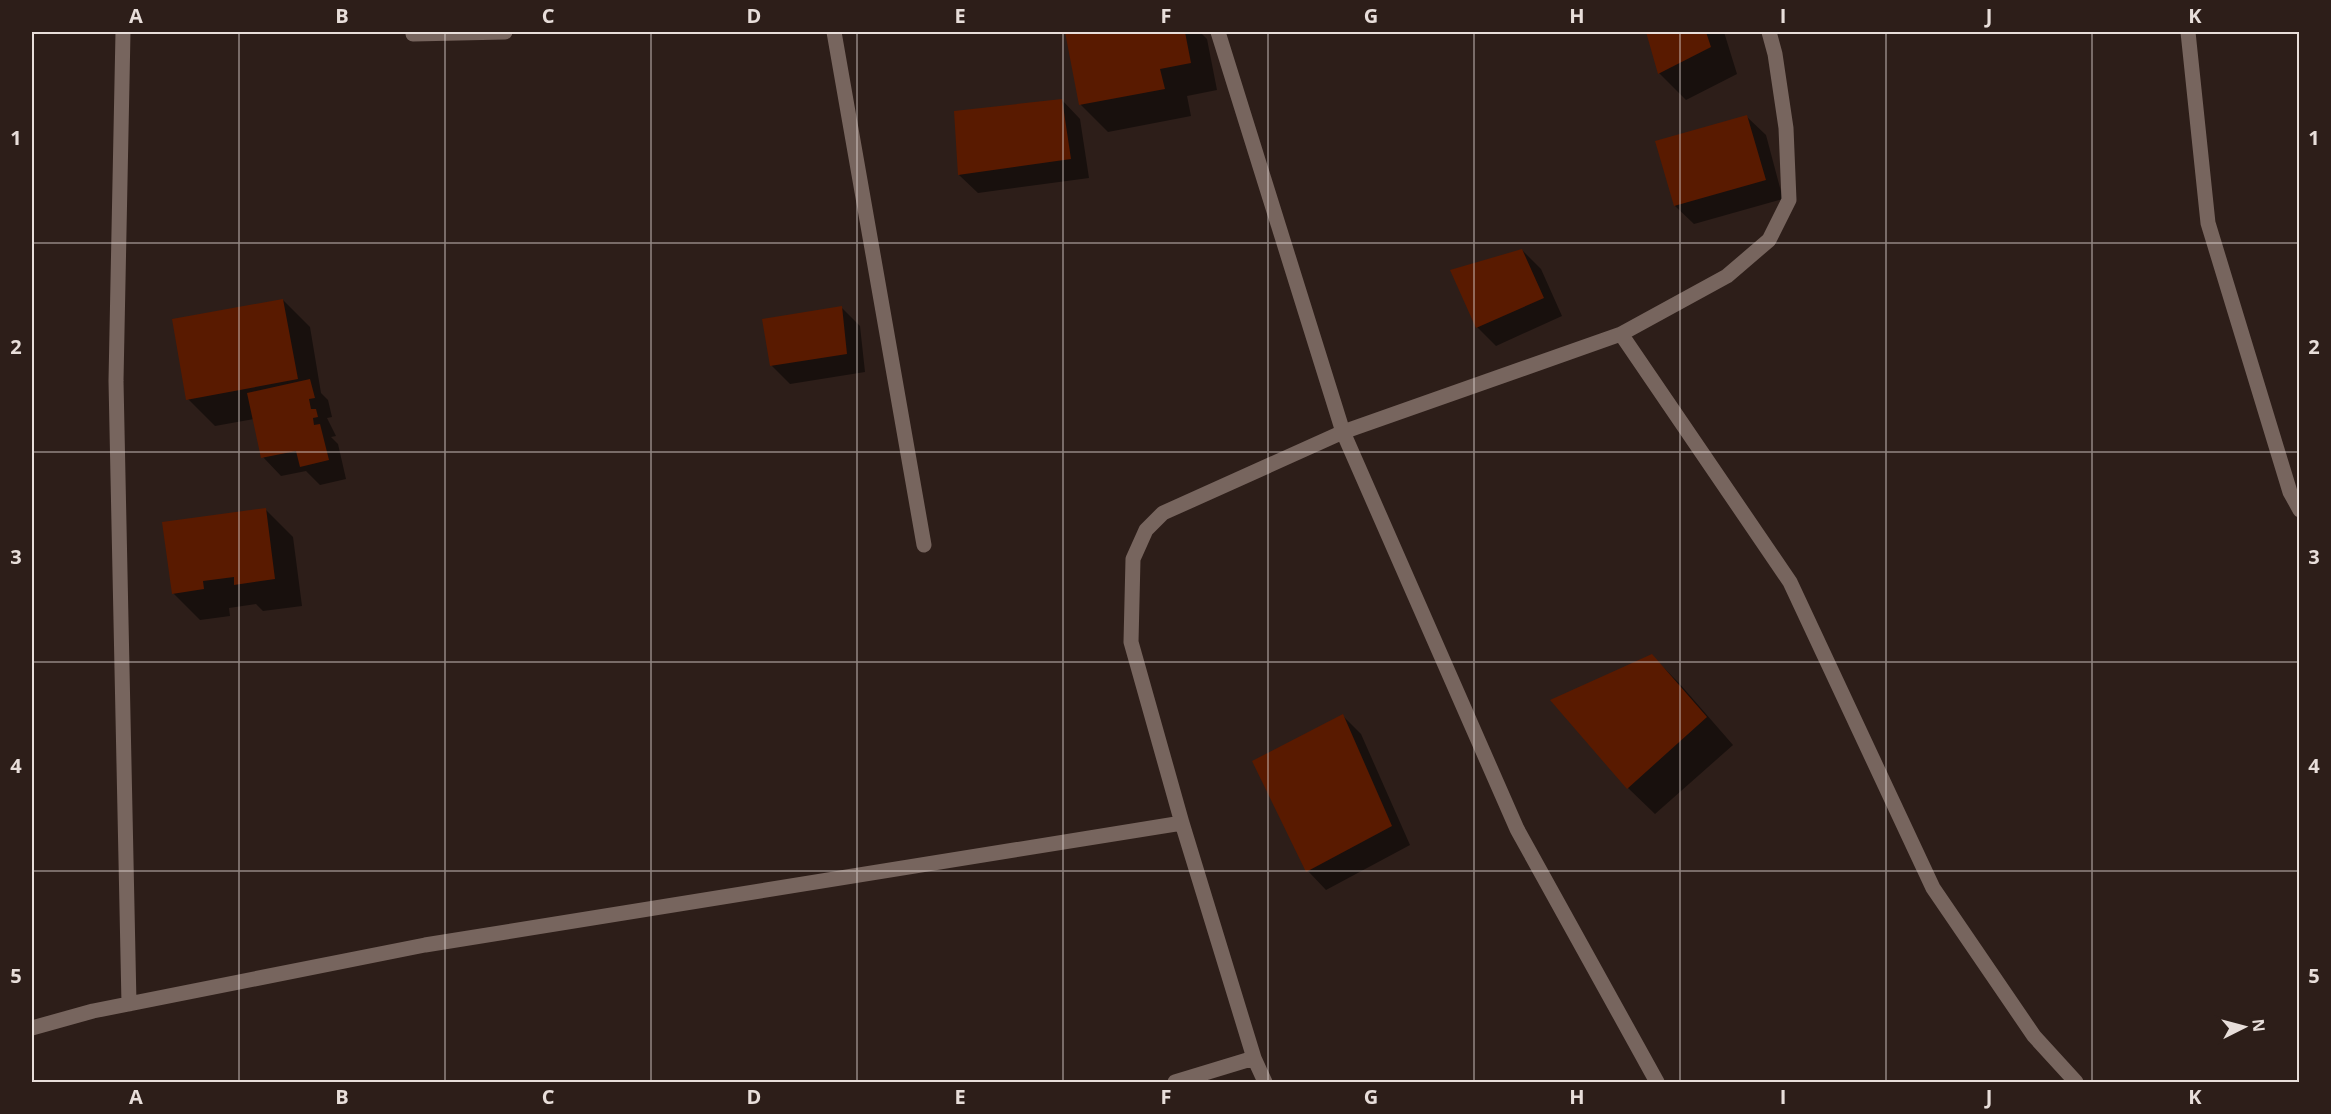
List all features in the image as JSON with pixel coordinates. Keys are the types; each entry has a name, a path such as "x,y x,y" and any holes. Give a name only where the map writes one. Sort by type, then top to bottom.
{"street":[{"path":"123,32 116,381 129,1004"},
{"path":"413,34 505,32"},
{"path":"834,32 924,545"},
{"path":"1218,32 1343,432 1517,829 1657,1083"},
{"path":"1264,1083 1254,1058 1182,823 1131,642 1133,559 1146,530 1163,513 1343,432 1621,334 1726,276 1768,240 1790,200 1786,128 1775,54 1769,32"},
{"path":"2188,32 2208,223 2290,492 2300,510"},
{"path":"1621,334 1690,432 1790,582 1933,888 2034,1036 2076,1083"},
{"path":"32,1028 93,1011 424,945 1182,823"},
{"path":"1175,1083 1254,1058"}],"building":[{"path":"1065,32 1185,32 1191,63 1160,69 1165,89 1079,105"},
{"path":"1646,32 1706,32 1711,47 1658,74"},
{"path":"1062,99 1071,159 958,175 954,111"},
{"path":"1747,115 1766,180 1674,206 1655,141"},
{"path":"1522,249 1544,298 1476,328 1450,270"},
{"path":"283,299 298,379 186,400 172,319"},
{"path":"842,306 847,354 770,366 762,319"},
{"path":"310,379 315,398 309,399 311,409 316,409 318,417 313,418 314,425 320,424 329,460 300,467 296,451 261,458 247,393"},
{"path":"266,508 275,579 234,585 234,577 203,581 204,589 172,594 162,522"},
{"path":"1652,654 1707,717 1627,789 1550,700"},
{"path":"1343,714 1392,826 1306,872 1252,761"}]}
